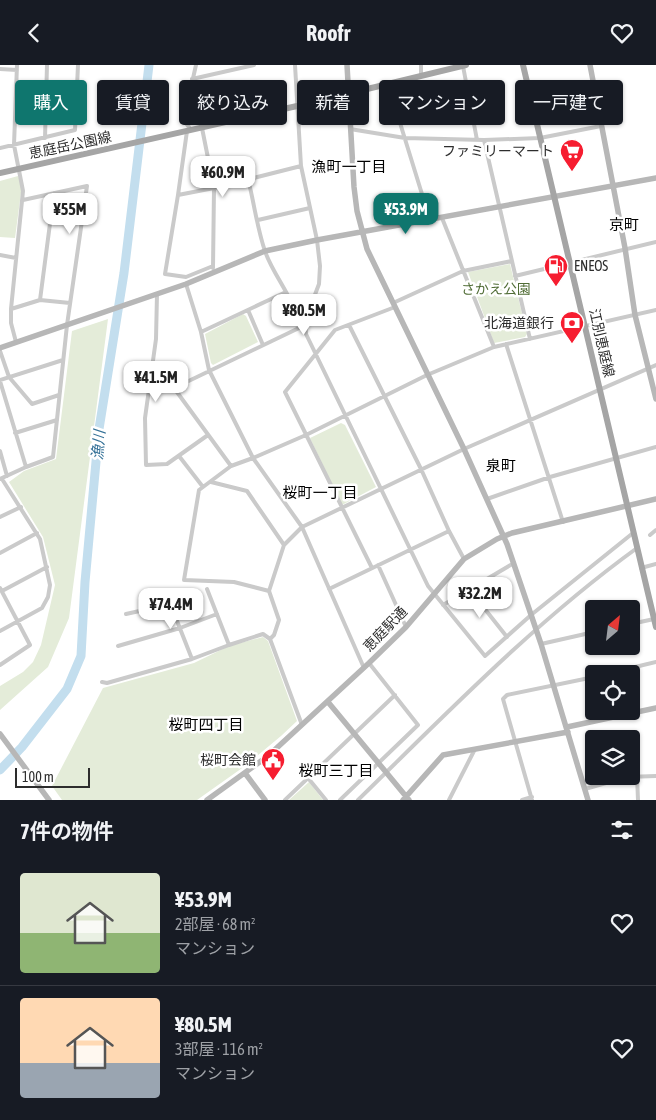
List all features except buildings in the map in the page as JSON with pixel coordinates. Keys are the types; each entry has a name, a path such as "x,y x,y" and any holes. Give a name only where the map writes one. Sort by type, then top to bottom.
{"main road":[{"name":"恵庭岳公園線","path":"404,80 464,65"},
{"name":"江別恵庭線","path":"523,65 656,627"},
{"name":"恵庭岳公園線","path":"0,173 106,151 297,106"}],"street":[{"path":"45,138 47,65"},
{"path":"0,148 75,130 78,65"},
{"path":"196,65 188,96 186,123 189,131 165,274 186,277 214,270"},
{"path":"192,79 254,65"},
{"path":"295,65 297,106"},
{"path":"347,65 348,80"},
{"path":"421,65 421,76"},
{"path":"464,65 477,139"},
{"path":"590,65 635,315 656,399"},
{"path":"0,69 17,67 14,145 23,200 11,309 11,323 16,342"},
{"path":"298,125 301,166 317,240 320,266 319,285 308,311 304,328 314,355 428,587 485,656 531,615 633,533"},
{"path":"350,125 354,187 367,249 464,449 514,563 542,644 588,800"},
{"path":"400,125 430,220"},
{"path":"350,129 404,138 484,139 540,138 601,126"},
{"path":"202,127 214,188 214,270"},
{"path":"484,139 530,339"},
{"path":"178,195 301,166"},
{"path":"59,395 32,404 9,377 0,350 16,342 186,284 214,270 265,251 362,231 656,178"},
{"path":"149,384 174,388 299,328 299,321 265,251 248,179"},
{"path":"0,631 38,611 45,602 50,585 40,539 1,479 53,457 67,325 86,186 23,200"},
{"path":"40,300 54,193"},
{"path":"258,220 310,208"},
{"path":"442,218 494,347"},
{"path":"515,276 624,248 656,242"},
{"path":"0,255 16,257"},
{"path":"372,568 285,392 335,330 394,305 463,271 512,261"},
{"path":"186,284 201,332 209,371 253,458 302,527 329,589 367,665 395,695 418,725 340,800"},
{"path":"201,332 286,292"},
{"path":"157,294 156,339 145,418 146,465 167,464 208,435"},
{"path":"11,309 40,300 70,303"},
{"path":"248,310 263,345"},
{"path":"269,591 234,582 184,580 199,490 231,466 306,435 427,375 494,347 656,310"},
{"path":"349,325 464,559"},
{"path":"506,344 563,522"},
{"path":"26,467 0,381 63,360"},
{"path":"270,639 274,635 279,620 269,591 284,545 302,527 464,449 656,365"},
{"path":"174,388 231,466"},
{"path":"15,433 57,420"},
{"path":"487,499 550,477 656,447"},
{"path":"0,451 7,476"},
{"path":"179,456 203,487"},
{"path":"211,482 247,491 284,545"},
{"name":"恵庭駅通","path":"207,800 268,756 328,702 406,627 464,559 503,536 656,499"},
{"path":"0,517 20,507"},
{"path":"650,535 656,530"},
{"path":"329,589 449,531"},
{"path":"0,553 36,533"},
{"path":"358,800 536,628 603,573 637,548"},
{"path":"443,605 514,563"},
{"path":"641,568 656,564"},
{"path":"378,565 406,627"},
{"path":"0,665 30,645 1,590 47,567"},
{"path":"207,589 229,645"},
{"path":"469,589 506,637"},
{"path":"166,593 192,659"},
{"path":"126,614 171,604 196,594"},
{"path":"118,646 180,628 218,614"},
{"path":"640,622 655,619"},
{"path":"102,683 192,659 263,634 270,639 302,725"},
{"path":"542,644 585,635"},
{"path":"640,666 656,662"},
{"path":"522,800 532,799 503,699 507,695 585,679"},
{"path":"285,800 395,695"},
{"path":"328,702 406,799 443,755 515,742 656,708"},
{"path":"0,735 49,800"},
{"path":"449,800 476,749"},
{"path":"245,773 265,800"},
{"path":"640,775 656,776"},
{"path":"308,777 326,800"},
{"path":"585,789 600,785"},
{"path":"637,785 638,800"}],"green space":[{"path":"18,176 22,185 15,238 0,237 0,181"},
{"name":"さかえ公園","path":"510,264 527,334 525,337 494,343 468,272"},
{"path":"243,314 246,316 258,342 213,365 205,334"},
{"path":"108,319 69,618 48,667 0,710 0,686 23,672 33,662 41,645 55,585 43,537 9,482 24,471 56,459 72,331"},
{"path":"341,423 345,425 376,487 342,505 310,438"},
{"path":"263,637 268,641 297,721 245,766 197,800 62,800 52,786 103,688 194,663 229,646"},
{"path":"309,782 323,800 289,800"}],"waterway":[{"name":"漁川","path":"0,770 22,747 67,689 81,656 85,582 99,429 124,273 149,65"}],"place":[{"name":"ファミリーマート","path":"572,172"},
{"name":"ENEOS","path":"556,287"},
{"name":"北海道銀行","path":"572,344"},
{"name":"桜町会館","path":"273,781"}],"district":[{"name":"漁町一丁目","path":"349,166"},
{"name":"京町","path":"624,224"},
{"name":"泉町","path":"501,465"},
{"name":"桜町一丁目","path":"320,492"},
{"name":"桜町四丁目","path":"206,724"},
{"name":"桜町三丁目","path":"336,770"}]}
